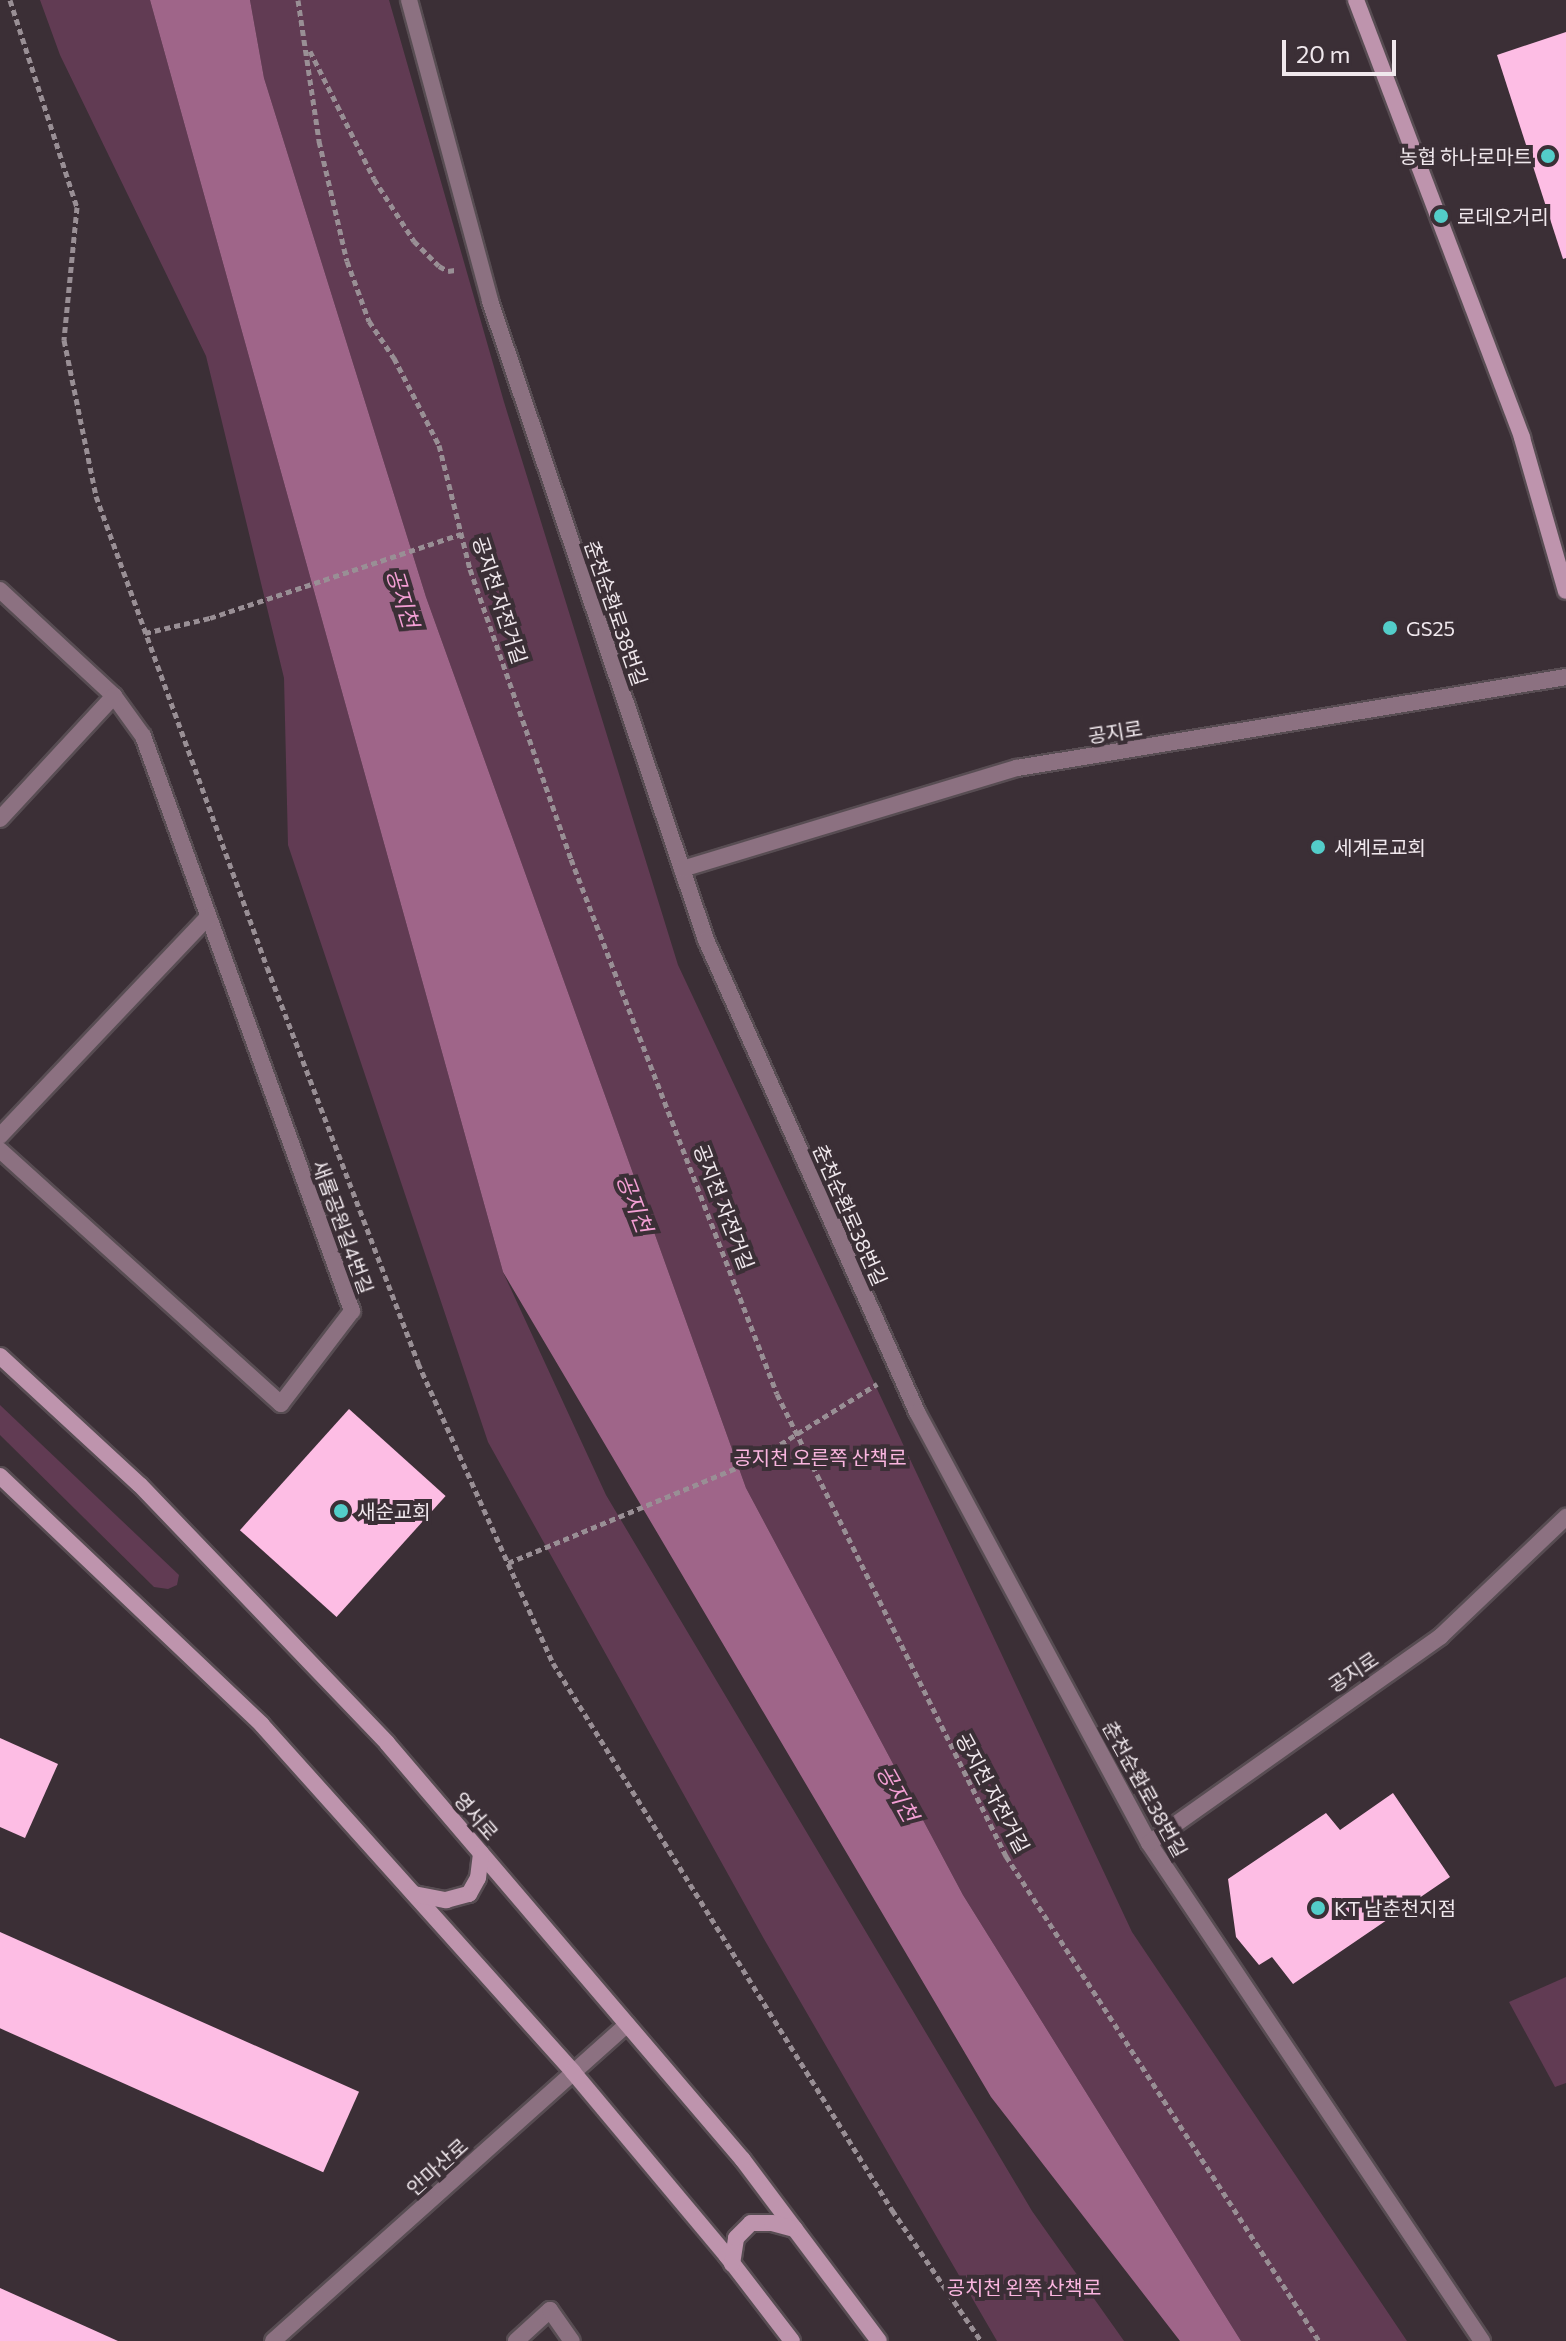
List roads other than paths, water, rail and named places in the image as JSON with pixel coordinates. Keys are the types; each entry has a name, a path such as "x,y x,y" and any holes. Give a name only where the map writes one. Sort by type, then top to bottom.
{"street":[{"name":"춘천순환로38번길","path":"409,0 480,265 706,940 917,1412 1149,1843 1482,2341"},
{"path":"1356,0 1522,438 1566,591"},
{"name":"새롬공원길4번길","path":"0,590 114,696 143,736 352,1311 281,1404 0,1150"},
{"name":"공지로","path":"682,869 1017,768 1566,677"},
{"path":"0,819 114,696"},
{"path":"0,1136 208,917"},
{"name":"영서로","path":"0,1356 140,1485 387,1743 743,2160 879,2341"},
{"path":"0,1476 262,1725 573,2072 792,2341"},
{"name":"공지로","path":"1149,1843 1441,1636 1566,1517"},
{"path":"414,1894 446,1900 469,1894 478,1878 481,1853"},
{"name":"안마산로","path":"273,2341 627,2024"},
{"path":"732,2264 736,2238 751,2223 772,2223 795,2229"},
{"path":"516,2341 550,2310 572,2341"}],"water":[{"name":"공지천","path":"150,0 250,0 264,78 426,597 746,1488 963,1895 1241,2341 1180,2341 991,2097 503,1272"}],"place":[{"name":"농협 하나로마트","path":"1548,156"},
{"name":"로데오거리","path":"1441,216"},
{"name":"GS25","path":"1390,628"},
{"name":"세계로교회","path":"1318,847"},
{"name":"새순교회","path":"341,1511"},
{"name":"KT 남춘천지점","path":"1318,1908"}],"park label":[{"name":"공지천 오른쪽 산책로","path":"820,1457"},
{"name":"공치천 왼쪽 산책로","path":"1024,2287"}]}
